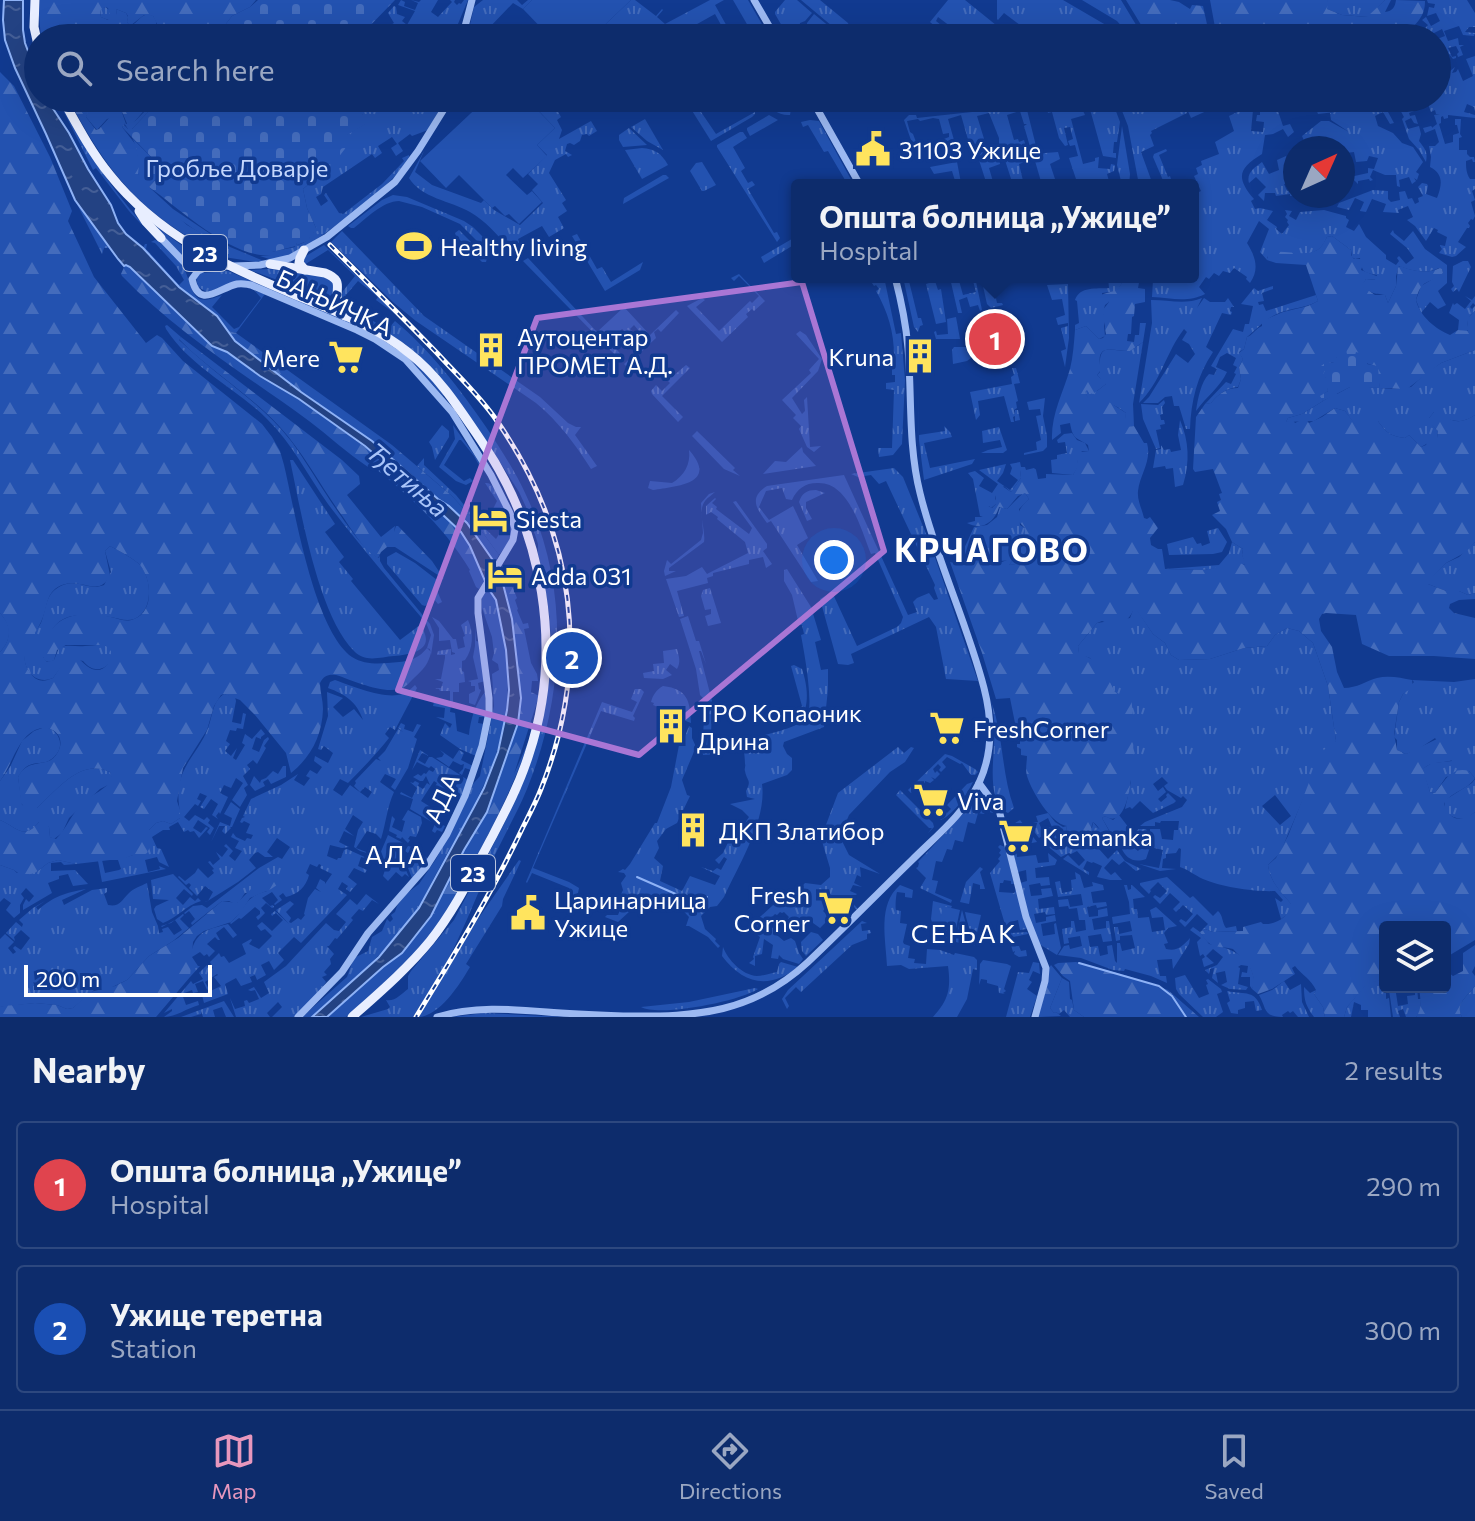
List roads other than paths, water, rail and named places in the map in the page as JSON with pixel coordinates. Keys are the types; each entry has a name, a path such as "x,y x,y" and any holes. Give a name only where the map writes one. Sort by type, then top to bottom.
{"main road":[{"path":"34,24 35,0"},
{"name":"23","path":"70,112 110,175 159,224 207,255 386,336 423,364 458,407 494,461 521,515 535,557 545,612 542,704 530,753 517,787 453,907 430,942 352,1017"},
{"path":"133,201 161,238"},
{"path":"304,250 299,263 305,270"},
{"path":"265,265 332,276 337,282 338,302 345,316"},
{"path":"316,303 330,300 338,292"}],"street":[{"path":"466,24 472,0"},
{"path":"754,0 768,24"},
{"name":"БАЊИЧКА","path":"185,263 207,267 265,265 327,237 399,178 442,112"},
{"path":"819,112 857,179"},
{"path":"161,238 185,263 192,279 198,271 207,267"},
{"name":"БАЊИЧКА","path":"192,279 196,290 205,296 240,284 265,290 375,339 411,365 452,412 491,475 514,524 515,534 481,593"},
{"path":"437,1017 455,1012 496,1009 685,1016 753,999 788,979 830,941 968,801 979,783 989,749 988,705 919,491 911,442 907,343 896,283"},
{"name":"АДА","path":"298,1017 342,972 368,933 434,856 465,796 482,746 489,712 478,605 481,593"},
{"path":"979,783 999,810 1026,917 1046,968 1035,1017"}],"water":[{"name":"Ђетиња","path":"4,0 23,0 24,87 5,40"},
{"name":"Ђетиња","path":"36,112 55,112 111,205 118,223 179,287 217,316 235,341 372,441 449,506 467,523 499,569 498,578 503,584 512,619 521,698 518,723 487,812 431,916 402,953 327,1017 312,1017 379,957 419,908 484,788 498,752 509,690 506,650 496,600 461,532 425,498 365,446 299,399 227,352 212,346 130,267 124,266 75,200"}],"waterway":[{"name":"СЕЊАК","path":"637,877 678,895 707,897"},
{"name":"СЕЊАК","path":"1079,963 1159,986 1172,996 1186,1017"}],"railway":[{"path":"330,245 476,394 497,421 523,464 544,508 559,553 567,599 570,646 567,693 557,741 541,789 486,900 416,1017"}],"place":[{"name":"31103 Ужице","path":"873,149"},
{"name":"Healthy living","path":"414,246"},
{"name":"Општа болница „Ужице”","path":"995,339"},
{"name":"Аутоцентар ПРОМЕТ А.Д.","path":"491,350"},
{"name":"Kruna","path":"920,356"},
{"name":"Mere","path":"346,357"},
{"name":"Siesta","path":"490,518"},
{"name":"Adda 031","path":"505,575"},
{"name":"Ужице теретна","path":"572,658"},
{"name":"ТРО Копаоник Дрина","path":"671,726"},
{"name":"FreshCorner","path":"947,728"},
{"name":"Viva","path":"931,800"},
{"name":"ДКП Златибор","path":"693,830"},
{"name":"Kremanka","path":"1016,836"},
{"name":"Fresh Corner","path":"836,908"},
{"name":"Царинарница Ужице","path":"528,913"}],"district":[{"name":"КРЧАГОВО","path":"992,549"},
{"name":"АДА","path":"396,853"},
{"name":"СЕЊАК","path":"964,932"}],"park label":[{"name":"Гробље Доварје","path":"237,167"}]}
